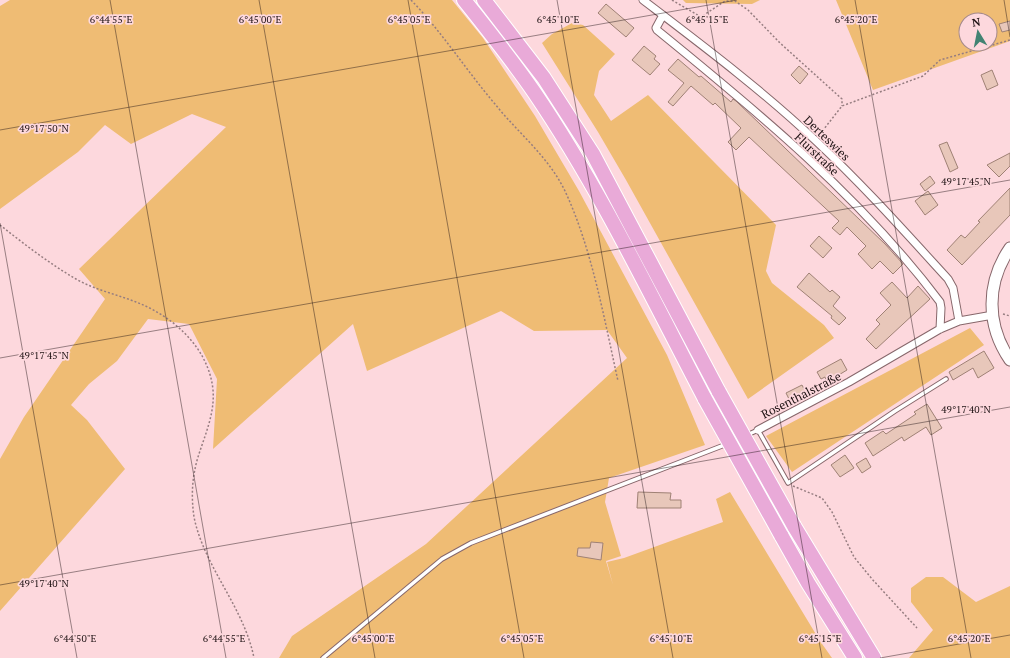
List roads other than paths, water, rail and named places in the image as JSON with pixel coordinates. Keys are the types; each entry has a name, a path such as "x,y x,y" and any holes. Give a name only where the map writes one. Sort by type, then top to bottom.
{"highway":[{"path":"464,0 512,60 581,167 705,399 780,535 855,658"},
{"path":"484,0 544,78 593,154 719,392 794,526 874,658"}],"main road":[{"path":"1010,248 1003,258 996,276 992,297 995,333 1010,360"}],"street":[{"name":"Derteswies","path":"643,0 720,59 817,141 870,194 948,279 953,288 959,321"},
{"name":"Flurstraße","path":"663,15 656,28 657,30 738,95 776,129 889,240 940,302 940,329"},
{"name":"Rosenthalstraße","path":"758,430 850,382 940,329 959,321 993,315"}],"lane":[{"name":"Rosenthalstraße","path":"758,430 788,483 946,379"},
{"path":"738,439 758,430"},
{"path":"323,658 442,559 471,543 600,492 711,452 731,442"}]}
